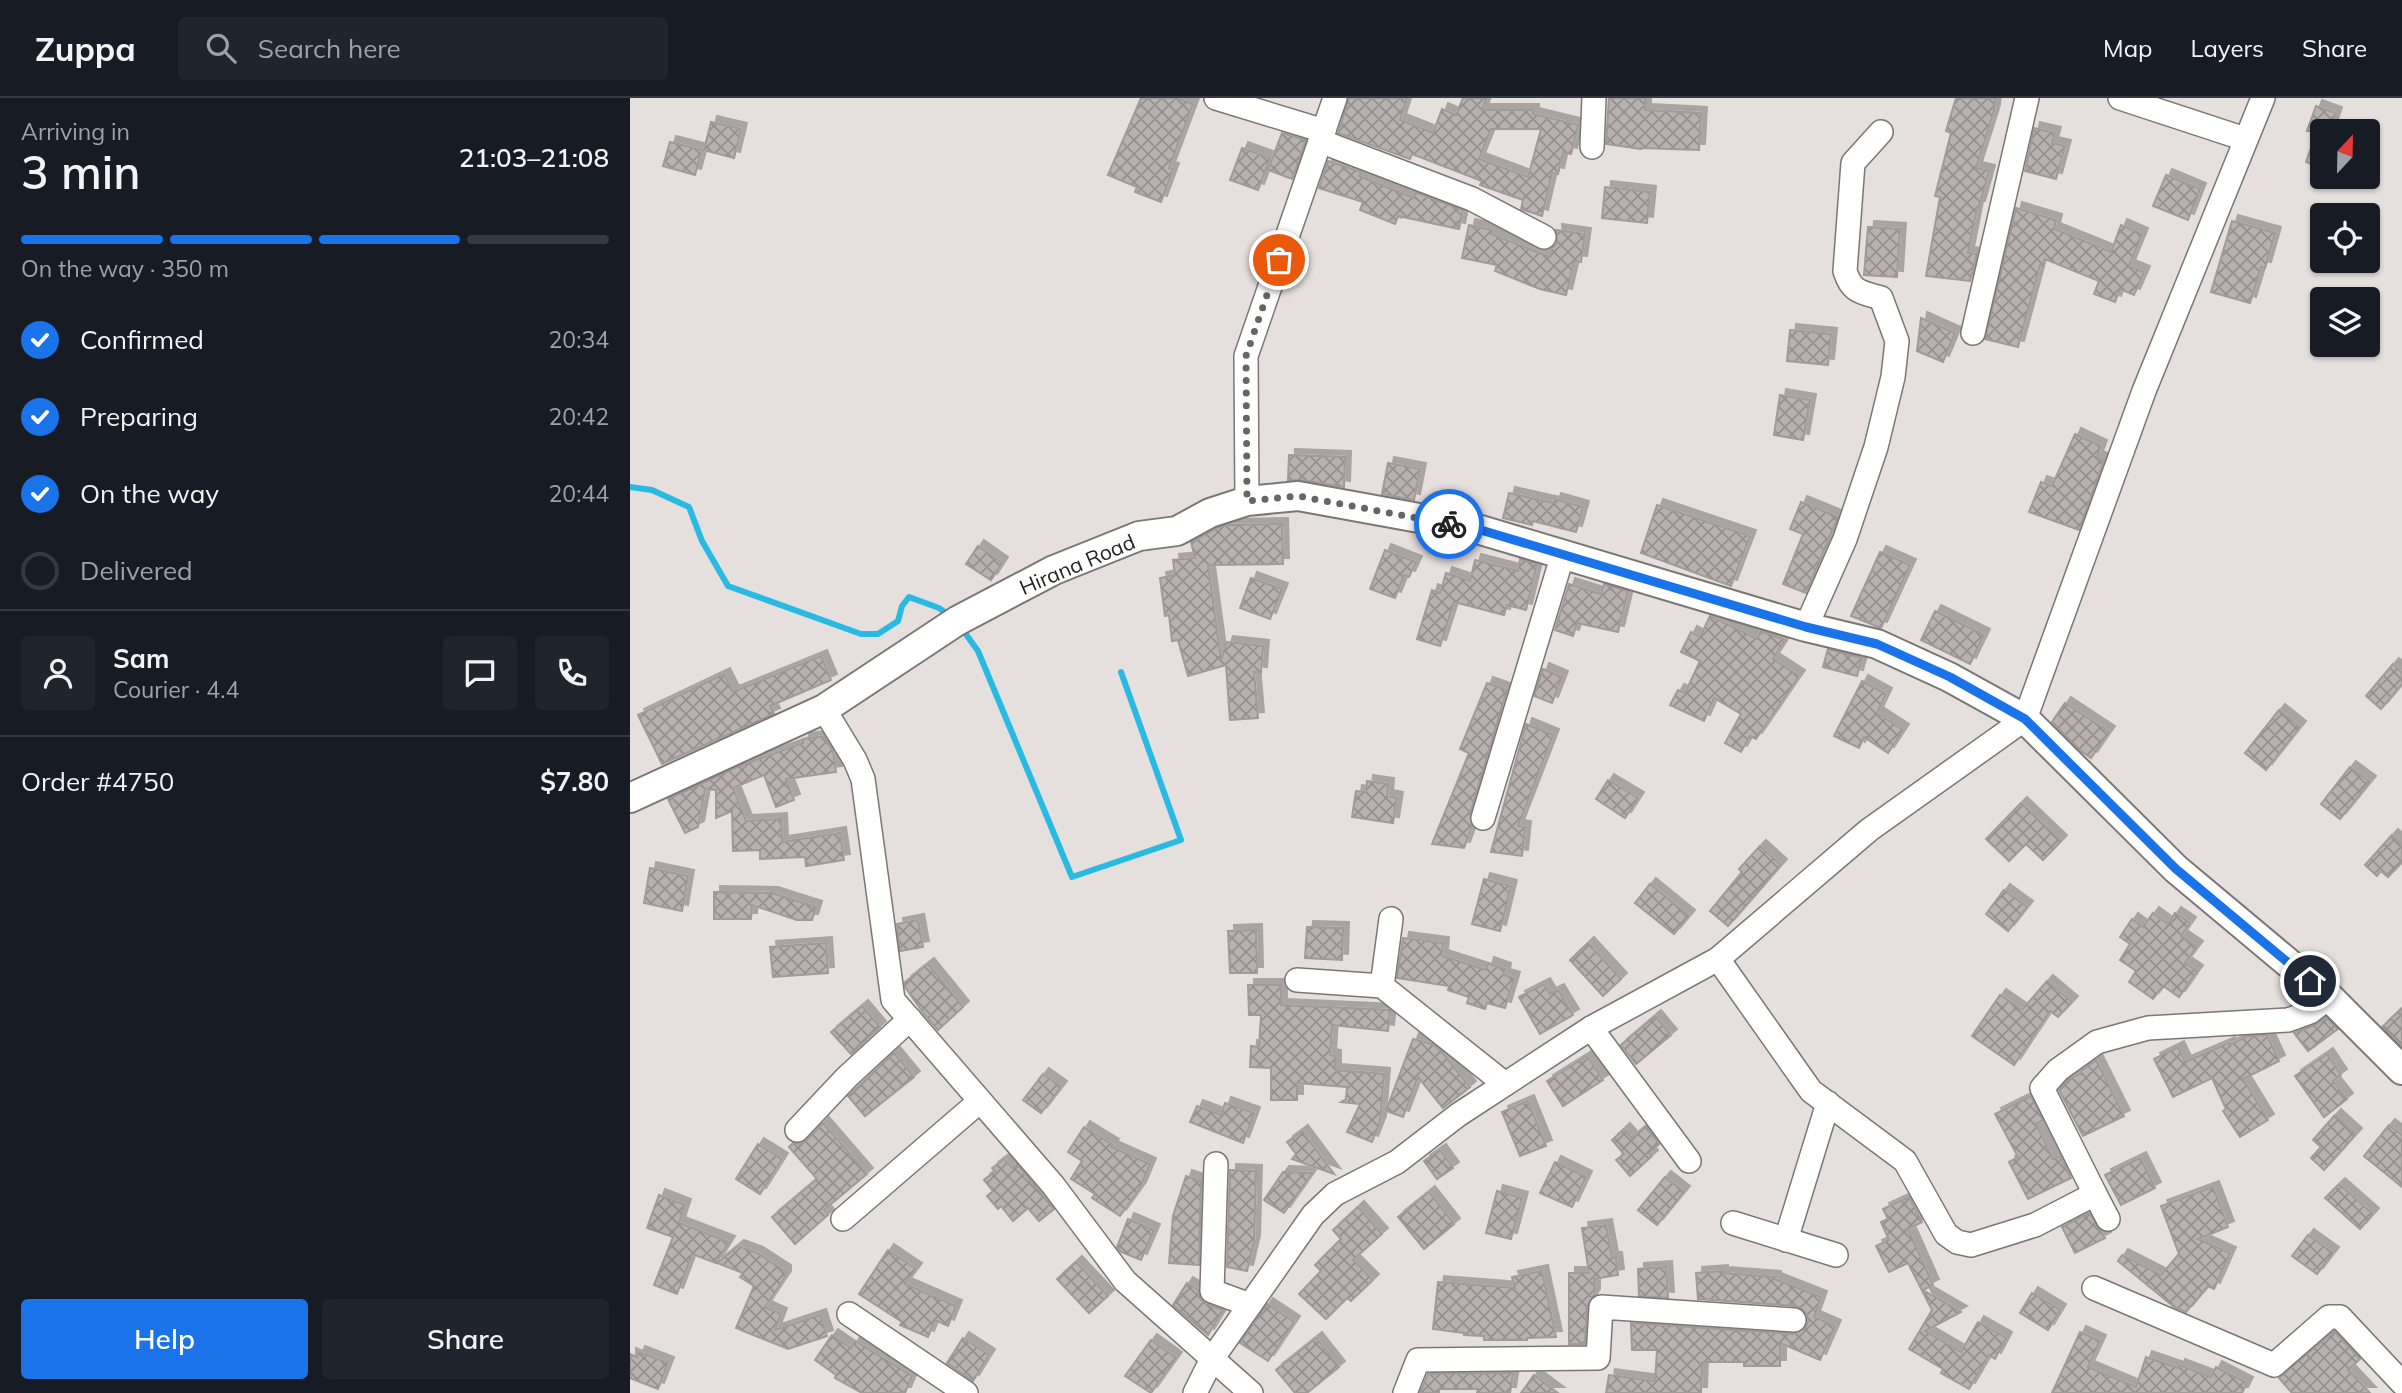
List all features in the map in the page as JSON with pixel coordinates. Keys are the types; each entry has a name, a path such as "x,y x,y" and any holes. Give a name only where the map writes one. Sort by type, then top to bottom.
{"street":[{"path":"1216,98 1322,136 1472,199 1544,237"},
{"path":"1247,501 1246,356 1335,98"},
{"path":"1592,147 1594,98"},
{"path":"1973,333 2027,98"},
{"path":"2120,98 2245,139"},
{"path":"1195,1393 1212,1359 1313,1215 1335,1194 1397,1162 1458,1115 1591,1028 1718,959 1869,830 2025,719 2144,391 2263,98"},
{"path":"1806,627 1845,539 1876,447 1893,377 1897,341 1881,298 1854,290 1845,271 1853,163 1881,132"},
{"name":"Hirana Road","path":"630,798 824,709 957,621 1054,570 1139,536 1177,531 1210,513 1247,501 1298,496 1474,528 1806,627 1877,644 1950,677 2025,719 2176,869 2329,997 2402,1070"},
{"path":"1483,818 1563,554"},
{"path":"824,709 855,760 863,779 893,1000 1053,1185 1125,1282 1251,1393"},
{"path":"1381,986 1391,919"},
{"path":"1718,959 1811,1091 1905,1161 1946,1234 1957,1242 1972,1245 2035,1225 2095,1194"},
{"path":"1297,980 1381,986 1505,1084"},
{"path":"2108,1219 2042,1088 2058,1070 2096,1042 2135,1031 2159,1027 2288,1020 2310,1012 2329,997"},
{"path":"797,1130 847,1077 910,1019"},
{"path":"1591,1028 1689,1161"},
{"path":"843,1219 980,1101"},
{"path":"1786,1240 1828,1103"},
{"path":"1216,1164 1212,1291 1250,1305"},
{"path":"1733,1223 1836,1255"},
{"path":"2094,1288 2274,1366 2329,1317 2340,1317 2402,1383"},
{"path":"1405,1393 1418,1360 1598,1358 1601,1307 1794,1320"},
{"path":"849,1314 966,1393"}],"building":[{"path":"1141,98 1177,98 1193,104 1169,168 1173,169 1161,202 1135,192 1137,187 1108,175"},
{"path":"1349,98 1407,98 1400,120 1433,133 1442,109 1456,115 1463,98 1487,98 1482,110 1533,110 1533,114 1578,125 1571,154 1563,152 1558,174 1552,173 1542,216 1521,209 1523,200 1480,185 1482,181 1412,154 1410,159 1338,133","holes":["1491,129 1541,129 1528,177 1479,159"]},
{"path":"1609,98 1645,98 1645,110 1701,113 1699,150 1641,149 1606,144"},
{"path":"1956,98 1995,98 1994,111 1976,168 1989,171 1977,207 1968,253 1977,254 1970,281 1926,276 1940,197 1935,196 1951,133 1946,131"},
{"path":"2316,106 2336,113 2334,119 2311,119"},
{"path":"711,122 741,129 734,158 704,150"},
{"path":"2034,128 2055,133 2052,143 2065,146 2056,179 2025,171"},
{"path":"1282,133 1306,140 1292,179 1268,170"},
{"path":"670,142 702,150 695,175 663,166"},
{"path":"1242,148 1270,158 1258,190 1230,180"},
{"path":"1328,161 1361,172 1359,176 1414,198 1415,192 1463,210 1459,229 1398,216 1395,224 1360,210 1363,202 1319,188"},
{"path":"2166,175 2200,189 2188,220 2153,206"},
{"path":"1605,187 1650,192 1647,223 1602,218"},
{"path":"2016,208 2056,220 2054,229 2111,252 2121,225 2142,234 2129,266 2144,272 2134,295 2120,289 2115,302 2094,294 2099,281 2045,259 2043,266 2040,265 2018,347 1985,339"},
{"path":"2232,221 2275,233 2265,268 2261,267 2250,303 2211,292"},
{"path":"1469,225 1492,230 1491,234 1550,257 1551,249 1557,243 1556,230 1585,234 1581,262 1574,261 1566,295 1540,289 1495,271 1497,265 1462,258"},
{"path":"1868,227 1900,229 1897,277 1864,275"},
{"path":"1921,318 1955,333 1943,362 1917,351"},
{"path":"1790,330 1831,334 1828,365 1787,361"},
{"path":"1780,395 1810,400 1803,440 1774,435"},
{"path":"2075,434 2101,446 2097,457 2104,460 2079,530 2029,512 2041,482 2052,486"},
{"path":"1289,455 1345,457 1344,487 1288,480"},
{"path":"1388,463 1420,469 1414,500 1382,494"},
{"path":"1509,493 1554,503 1555,499 1583,507 1576,532 1533,521 1532,525 1503,518"},
{"path":"1801,502 1838,517 1806,593 1783,584 1803,534 1790,529"},
{"path":"1657,505 1750,536 1731,586 1641,553"},
{"path":"1282,524 1283,564 1208,565 1221,660 1227,642 1263,646 1261,673 1254,672 1258,718 1230,720 1226,665 1188,676 1178,640 1172,641 1169,615 1165,616 1160,578 1175,575 1173,560 1195,558 1191,542 1217,528 1227,525"},
{"path":"978,546 1002,563 991,580 966,564"},
{"path":"1385,550 1416,562 1409,577 1404,575 1395,598 1370,589"},
{"path":"1880,552 1910,565 1881,628 1851,616"},
{"path":"1520,559 1537,564 1526,610 1507,605 1504,615 1454,602 1440,646 1417,639 1432,590 1440,593 1446,573 1470,581 1475,560 1518,571"},
{"path":"1251,578 1282,589 1270,619 1240,608"},
{"path":"1569,584 1601,594 1604,584 1628,591 1618,632 1577,623 1573,636 1555,630"},
{"path":"1935,611 1984,635 1970,664 1921,640"},
{"path":"1710,616 1757,639 1761,631 1785,640 1773,659 1799,676 1756,739 1750,736 1741,752 1725,743 1741,714 1714,698 1704,721 1670,705 1678,690 1685,693 1700,661 1681,652 1691,632 1700,637"},
{"path":"1828,649 1862,658 1857,676 1823,667"},
{"path":"821,656 831,680 770,706 774,714 662,764 638,715 724,674 733,692"},
{"path":"2393,664 2402,673 2402,684 2381,709 2366,696"},
{"path":"1543,669 1562,677 1552,703 1534,696"},
{"path":"1862,681 1886,694 1877,713 1903,730 1888,753 1864,737 1859,748 1834,736"},
{"path":"1487,683 1507,690 1470,814 1472,826 1464,848 1432,844 1469,753 1460,749"},
{"path":"2065,703 2109,732 2091,758 2052,722"},
{"path":"2279,710 2300,727 2266,770 2245,753"},
{"path":"1526,724 1553,735 1518,826 1525,827 1522,856 1491,852"},
{"path":"824,736 833,751 836,772 786,779 794,800 776,807 764,775 733,788 746,821 781,819 782,842 840,833 844,860 806,866 805,857 760,859 760,850 733,851 732,811 716,818 716,790 705,789 698,827 685,833 668,799 737,767 803,743 803,739"},
{"path":"2350,767 2370,782 2340,819 2321,804"},
{"path":"1608,780 1638,798 1625,818 1596,799"},
{"path":"1367,781 1388,784 1387,796 1397,798 1393,823 1352,817 1356,791 1366,792"},
{"path":"2021,803 2061,841 2043,860 2026,844 2009,861 1986,839"},
{"path":"2392,835 2402,844 2402,862 2388,877 2381,871 2377,876 2365,865"},
{"path":"1760,846 1781,865 1728,926 1710,911 1742,872 1739,869"},
{"path":"650,868 688,876 682,911 644,903"},
{"path":"1484,879 1511,886 1500,931 1472,924"},
{"path":"1650,884 1689,916 1674,934 1635,903"},
{"path":"2004,890 2027,907 2008,931 1986,914"},
{"path":"714,892 772,893 816,907 812,920 797,920 752,905 751,919 714,919"},
{"path":"2153,913 2168,924 2175,913 2190,923 2181,936 2197,947 2185,963 2197,971 2179,997 2163,986 2153,999 2129,982 2136,971 2120,960 2130,944 2120,937 2132,919 2143,927"},
{"path":"918,920 923,947 900,951 897,924"},
{"path":"1307,927 1343,928 1342,960 1305,958"},
{"path":"1256,930 1257,973 1230,973 1228,931"},
{"path":"1403,938 1443,943 1442,956 1486,970 1488,963 1505,969 1504,975 1514,978 1505,1008 1487,1003 1485,1009 1467,1003 1469,997 1448,990 1449,986 1397,978"},
{"path":"826,943 828,973 773,977 770,947"},
{"path":"1588,943 1621,979 1603,996 1570,960"},
{"path":"928,964 963,1007 938,1030 905,987 905,982"},
{"path":"2047,981 2072,1002 2058,1017 2050,1011 2014,1065 1972,1036 2000,995 2022,1010"},
{"path":"1544,984 1550,994 1558,990 1573,1015 1540,1034 1519,997"},
{"path":"1248,985 1281,985 1281,1005 1390,1010 1388,1031 1332,1025 1330,1055 1335,1056 1335,1070 1384,1074 1380,1122 1372,1142 1347,1132 1360,1104 1341,1102 1346,1099 1347,1087 1297,1083 1297,1100 1271,1100 1271,1068 1250,1067 1251,1046 1259,1047 1261,1015 1249,1015"},
{"path":"862,1006 880,1027 851,1054 831,1032"},
{"path":"2402,1008 2402,1046 2382,1027"},
{"path":"1655,1016 1671,1035 1636,1064 1621,1045"},
{"path":"2326,1017 2338,1029 2308,1051 2294,1033 2315,1025"},
{"path":"2267,1035 2279,1061 2243,1079 2268,1120 2240,1137 2223,1111 2226,1109 2212,1078 2173,1097 2154,1059 2178,1047 2185,1062 2248,1036"},
{"path":"1413,1039 1432,1044 1441,1051 1470,1087 1443,1108 1418,1077 1403,1117 1386,1111"},
{"path":"894,1053 914,1077 865,1116 848,1096"},
{"path":"2327,1054 2341,1075 2333,1081 2347,1099 2324,1117 2295,1076"},
{"path":"1587,1056 1603,1080 1563,1106 1547,1081"},
{"path":"2096,1060 2124,1116 2083,1136 2059,1090 2067,1080 2082,1073 2081,1071"},
{"path":"1043,1074 1061,1087 1041,1113 1023,1100"},
{"path":"2031,1096 2043,1120 2036,1124 2053,1159 2060,1156 2071,1178 2028,1199 2009,1162 2018,1157 1995,1114"},
{"path":"1528,1101 1546,1146 1520,1156 1502,1112"},
{"path":"1225,1103 1254,1113 1243,1143 1190,1122 1197,1106 1221,1115"},
{"path":"2335,1115 2356,1134 2324,1170 2311,1158 2321,1147 2313,1140"},
{"path":"823,1123 867,1174 824,1210 828,1215 795,1244 772,1217 817,1179 789,1147 793,1143 800,1144 807,1140"},
{"path":"2389,1125 2402,1135 2402,1187 2364,1156"},
{"path":"1646,1126 1659,1144 1649,1153 1652,1156 1630,1176 1616,1160 1624,1154 1612,1140 1624,1129 1632,1138"},
{"path":"1084,1127 1113,1145 1111,1147 1150,1164 1140,1188 1120,1216 1092,1198 1095,1194 1071,1179 1082,1161 1068,1152"},
{"path":"1302,1131 1334,1174 1292,1159 1296,1154 1287,1142"},
{"path":"758,1144 782,1159 760,1194 736,1179"},
{"path":"1440,1150 1453,1168 1437,1179 1424,1161"},
{"path":"2140,1158 2155,1188 2121,1205 2105,1175"},
{"path":"1004,1159 1012,1168 1017,1164 1054,1209 1039,1221 1028,1208 1013,1221 1001,1206 998,1209 987,1196 993,1191 984,1180 995,1171 992,1168"},
{"path":"1555,1162 1586,1177 1572,1207 1540,1193"},
{"path":"1230,1170 1256,1171 1254,1241 1247,1271 1227,1267"},
{"path":"1283,1172 1312,1173 1284,1213 1264,1200"},
{"path":"1186,1176 1201,1181 1199,1265 1169,1263 1173,1216"},
{"path":"1665,1177 1684,1192 1657,1225 1638,1210"},
{"path":"2339,1184 2373,1214 2360,1229 2325,1198"},
{"path":"2213,1187 2228,1227 2198,1239 2230,1253 2214,1289 2208,1286 2186,1312 2174,1307 2118,1261 2122,1255 2161,1275 2179,1254 2161,1206"},
{"path":"1497,1191 1522,1198 1511,1239 1486,1233"},
{"path":"1429,1192 1454,1224 1424,1249 1398,1217"},
{"path":"659,1195 685,1205 679,1223 729,1242 716,1263 692,1254 677,1294 654,1285 673,1237 647,1228"},
{"path":"1909,1197 1922,1222 1908,1229 1933,1285 1923,1290 1961,1312 1925,1331 1961,1352 1978,1322 2006,1338 1995,1359 1989,1355 1969,1389 1941,1373 1943,1369 1909,1349 1932,1310 1908,1263 1889,1272 1876,1246 1889,1240 1881,1222 1888,1219 1883,1209"},
{"path":"1358,1207 1382,1234 1353,1260 1373,1280 1351,1301 1347,1298 1326,1319 1299,1294 1321,1271 1315,1265 1341,1239 1333,1230"},
{"path":"2089,1213 2105,1238 2075,1253 2062,1227"},
{"path":"1128,1219 1154,1230 1141,1260 1121,1252 1117,1247"},
{"path":"1606,1225 1618,1275 1594,1279 1594,1295 1587,1306 1585,1344 1569,1344 1569,1273 1589,1273 1582,1228"},
{"path":"2308,1235 2333,1253 2317,1274 2292,1256"},
{"path":"738,1246 757,1253 785,1271 785,1277 765,1307 781,1314 775,1330 820,1315 827,1336 788,1349 736,1328 754,1286 740,1277 743,1273 717,1263"},
{"path":"888,1250 916,1269 905,1284 956,1306 948,1326 935,1320 928,1337 900,1325 902,1322 859,1294"},
{"path":"1076,1262 1108,1296 1089,1313 1057,1279"},
{"path":"1666,1267 1668,1298 1639,1296 1638,1269"},
{"path":"1542,1271 1556,1337 1484,1340 1484,1336 1433,1329 1438,1282 1515,1288 1512,1277"},
{"path":"1722,1271 1775,1277 1821,1297 1814,1317 1835,1326 1820,1360 1780,1343 1780,1366 1744,1366 1744,1362 1702,1362 1701,1393 1606,1393 1609,1375 1655,1381 1657,1350 1632,1350 1631,1323 1793,1334 1805,1328 1808,1322 1807,1314 1796,1306 1698,1299 1696,1273"},
{"path":"1187,1283 1198,1290 1200,1298 1206,1304 1223,1310 1208,1335 1173,1305"},
{"path":"2032,1293 2060,1310 2048,1330 2020,1313"},
{"path":"1267,1304 1294,1322 1268,1361 1240,1343"},
{"path":"2334,1331 2360,1359 2348,1370 2370,1393 2292,1393 2279,1378"},
{"path":"2080,1332 2100,1341 2088,1367 2136,1387 2146,1357 2211,1377 2216,1367 2247,1383 2242,1393 2052,1393"},
{"path":"832,1335 851,1348 855,1341 912,1376 905,1393 862,1393 835,1378 836,1375 815,1360"},
{"path":"963,1338 989,1355 973,1381 947,1363"},
{"path":"1316,1338 1339,1367 1307,1393 1295,1393 1276,1370"},
{"path":"1151,1340 1176,1358 1151,1393 1125,1376"},
{"path":"639,1352 668,1363 658,1389 630,1378 630,1354 637,1357"},
{"path":"1513,1373 1510,1393 1477,1393 1478,1389 1439,1389 1439,1393 1420,1393 1428,1374"},
{"path":"1534,1375 1558,1393 1521,1393"}],"waterway":[{"path":"630,487 652,490 689,507 702,541 728,586 861,634 878,634 898,621 902,606 909,597 939,608 950,616"},
{"path":"960,626 978,651 1072,877 1181,840 1121,672"}],"way so far":[{"path":"1279,260 1246,356 1247,501 1298,496 1449,524"}],"route":[{"path":"1449,524 1474,528 1806,627 1877,644 1950,677 2025,719 2176,869 2310,981"}]}
